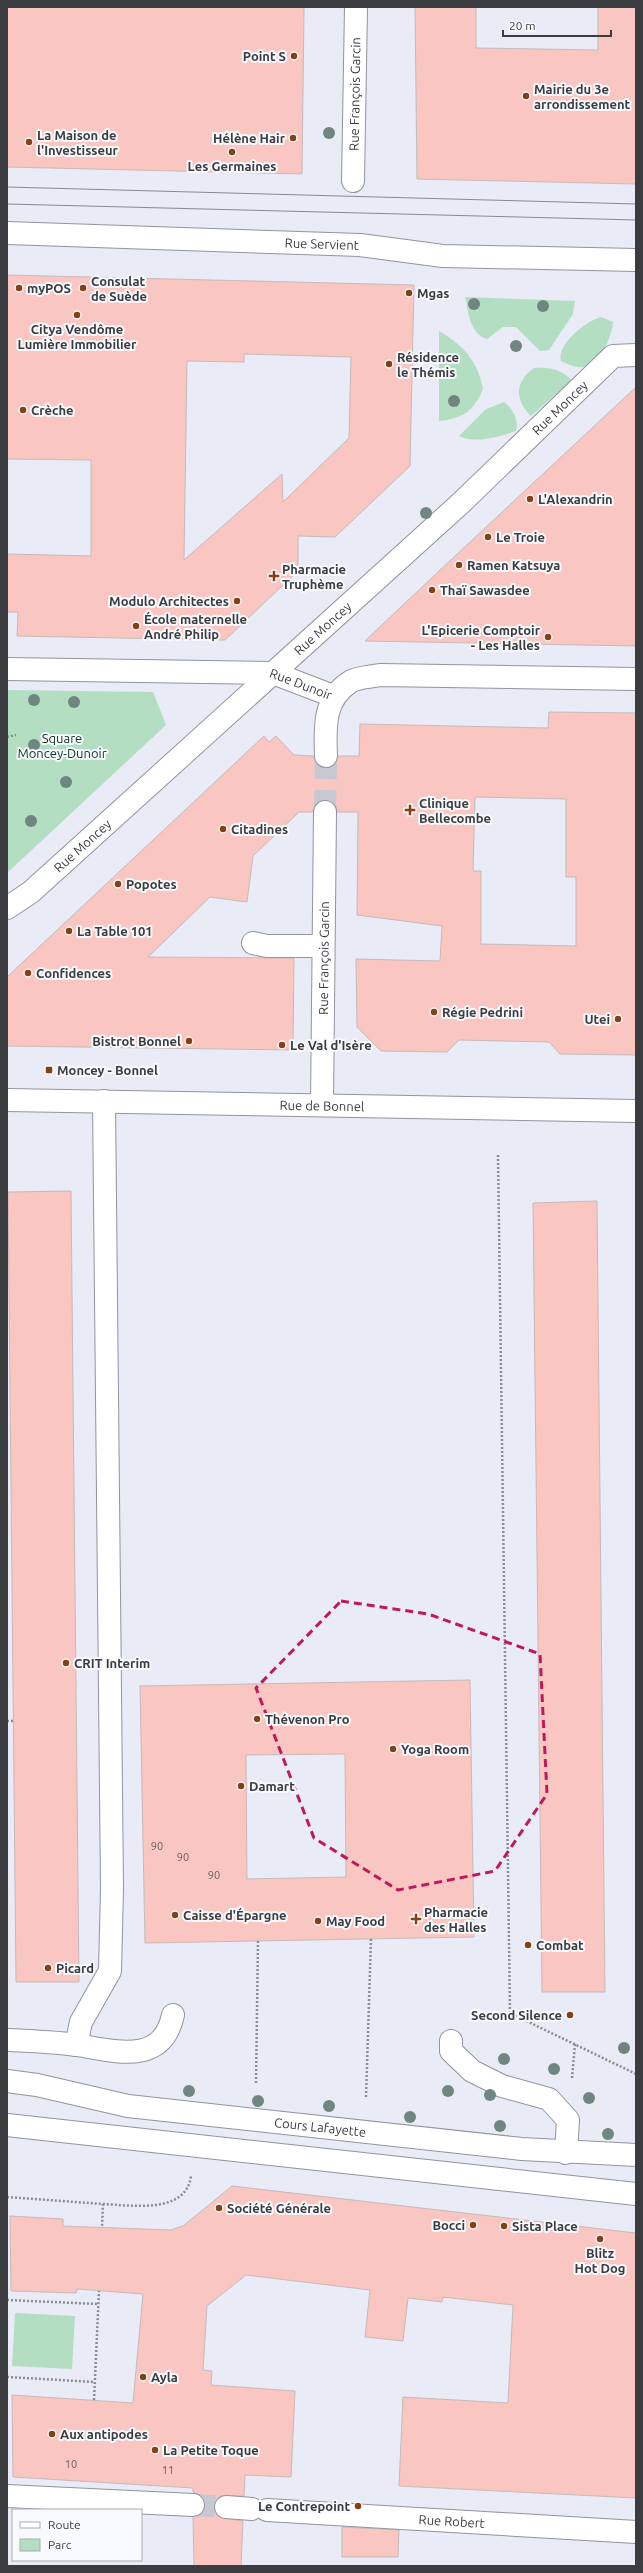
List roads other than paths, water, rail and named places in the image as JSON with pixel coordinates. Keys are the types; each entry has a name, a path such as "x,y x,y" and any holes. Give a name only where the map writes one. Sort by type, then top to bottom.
{"street":[{"name":"Rue François Garcin","path":"353,181 356,7"},
{"name":"Rue Servient","path":"7,233 360,245 443,256 636,260"},
{"name":"Rue Moncey","path":"7,908 31,892 462,502 613,356 636,355"},
{"name":"Rue Dunoir","path":"7,669 273,673 333,696 350,681 380,675 636,679"},
{"path":"326,756 328,709 333,696"},
{"name":"Rue François Garcin","path":"322,1105 325,812"},
{"path":"253,943 266,946 323,946"},
{"name":"Rue de Bonnel","path":"7,1100 636,1111"},
{"path":"76,2045 80,2022 110,1971 112,1889 104,1101"},
{"path":"7,2040 76,2045 116,2052 134,2052 154,2046 170,2031 174,2015"},
{"path":"451,2041 451,2052 472,2071 502,2086 549,2099 568,2120 566,2153"},
{"name":"Cours Lafayette","path":"7,2081 37,2085 128,2106 566,2153 636,2155"},
{"path":"7,2125 636,2194"},
{"path":"7,2496 193,2505"},
{"name":"Rue Robert","path":"226,2507 636,2532"}],"tunnel":[{"path":"325,812 326,756"},
{"path":"193,2505 226,2507"}],"tram line":[{"path":"7,187 636,204"},
{"path":"7,204 636,220"}],"place":[{"name":"Point S","path":"294,56"},
{"name":"Mairie du 3e arrondissement","path":"526,96"},
{"name":"Hélène Hair","path":"293,138"},
{"name":"La Maison de l'Investisseur","path":"29,142"},
{"name":"Les Germaines","path":"232,152"},
{"name":"myPOS","path":"19,288"},
{"name":"Consulat de Suède","path":"83,288"},
{"name":"Mgas","path":"409,293"},
{"name":"Citya Vendôme Lumière Immobilier","path":"77,315"},
{"name":"Résidence le Thémis","path":"389,364"},
{"name":"Crèche","path":"23,410"},
{"name":"L'Alexandrin","path":"530,499"},
{"name":"Le Troie","path":"488,537"},
{"name":"Ramen Katsuya","path":"459,565"},
{"name":"Pharmacie Truphème","path":"274,576"},
{"name":"Thaï Sawasdee","path":"432,590"},
{"name":"Modulo Architectes","path":"237,601"},
{"name":"École maternelle André Philip","path":"136,626"},
{"name":"L'Epicerie Comptoir - Les Halles","path":"548,637"},
{"name":"Clinique Bellecombe","path":"410,810"},
{"name":"Citadines","path":"223,829"},
{"name":"Popotes","path":"118,884"},
{"name":"La Table 101","path":"69,931"},
{"name":"Confidences","path":"28,973"},
{"name":"Régie Pedrini","path":"434,1012"},
{"name":"Utei","path":"618,1019"},
{"name":"Bistrot Bonnel","path":"189,1041"},
{"name":"Le Val d'Isère","path":"282,1045"},
{"name":"Moncey - Bonnel","path":"49,1070"},
{"name":"CRIT Interim","path":"66,1663"},
{"name":"Thévenon Pro","path":"257,1719"},
{"name":"Yoga Room","path":"393,1749"},
{"name":"Damart","path":"241,1786"},
{"name":"Caisse d'Épargne","path":"175,1915"},
{"name":"Pharmacie des Halles","path":"416,1919"},
{"name":"May Food","path":"318,1921"},
{"name":"Combat","path":"528,1945"},
{"name":"Picard","path":"48,1968"},
{"name":"Second Silence","path":"570,2015"},
{"name":"Société Générale","path":"219,2208"},
{"name":"Bocci","path":"473,2225"},
{"name":"Sista Place","path":"504,2226"},
{"name":"Blitz Hot Dog","path":"600,2239"},
{"name":"Ayla","path":"143,2377"},
{"name":"Aux antipodes","path":"52,2434"},
{"name":"La Petite Toque","path":"155,2450"},
{"name":"Le Contrepoint","path":"358,2506"}],"park label":[{"name":"Square Moncey-Dunoir","path":"62,746"}]}
